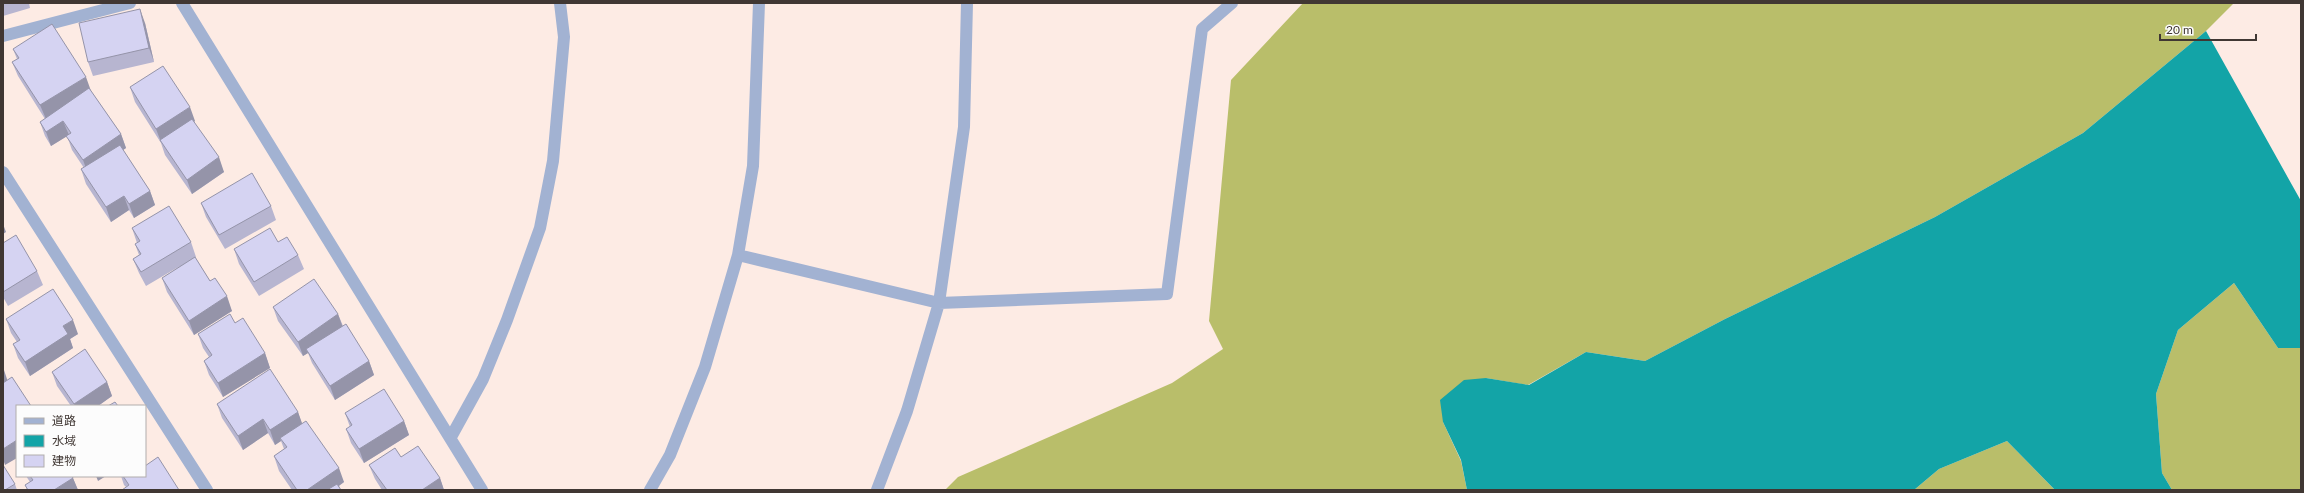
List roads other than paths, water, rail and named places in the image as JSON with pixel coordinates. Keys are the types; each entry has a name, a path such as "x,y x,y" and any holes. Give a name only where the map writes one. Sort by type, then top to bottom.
{"street":[{"path":"3,36 130,3"},
{"path":"182,3 451,437 482,490"},
{"path":"451,437 484,379 508,320 540,228 553,161 564,37 560,3"},
{"path":"650,490 670,455 705,367 738,256 753,166 758,3"},
{"path":"877,490 908,411 939,303 964,127 967,3"},
{"path":"738,256 939,303 1167,294 1202,29 1232,3"},
{"path":"3,172 208,490"}],"water":[{"path":"2206,31 2301,201 2301,348 2278,348 2234,283 2178,330 2156,394 2162,473 2172,490 2055,490 2007,441 1939,469 1914,490 1467,490 1461,460 1443,422 1440,400 1464,380 1486,378 1529,385 1586,352 1645,361 1725,319 1935,217 2083,133"}]}
